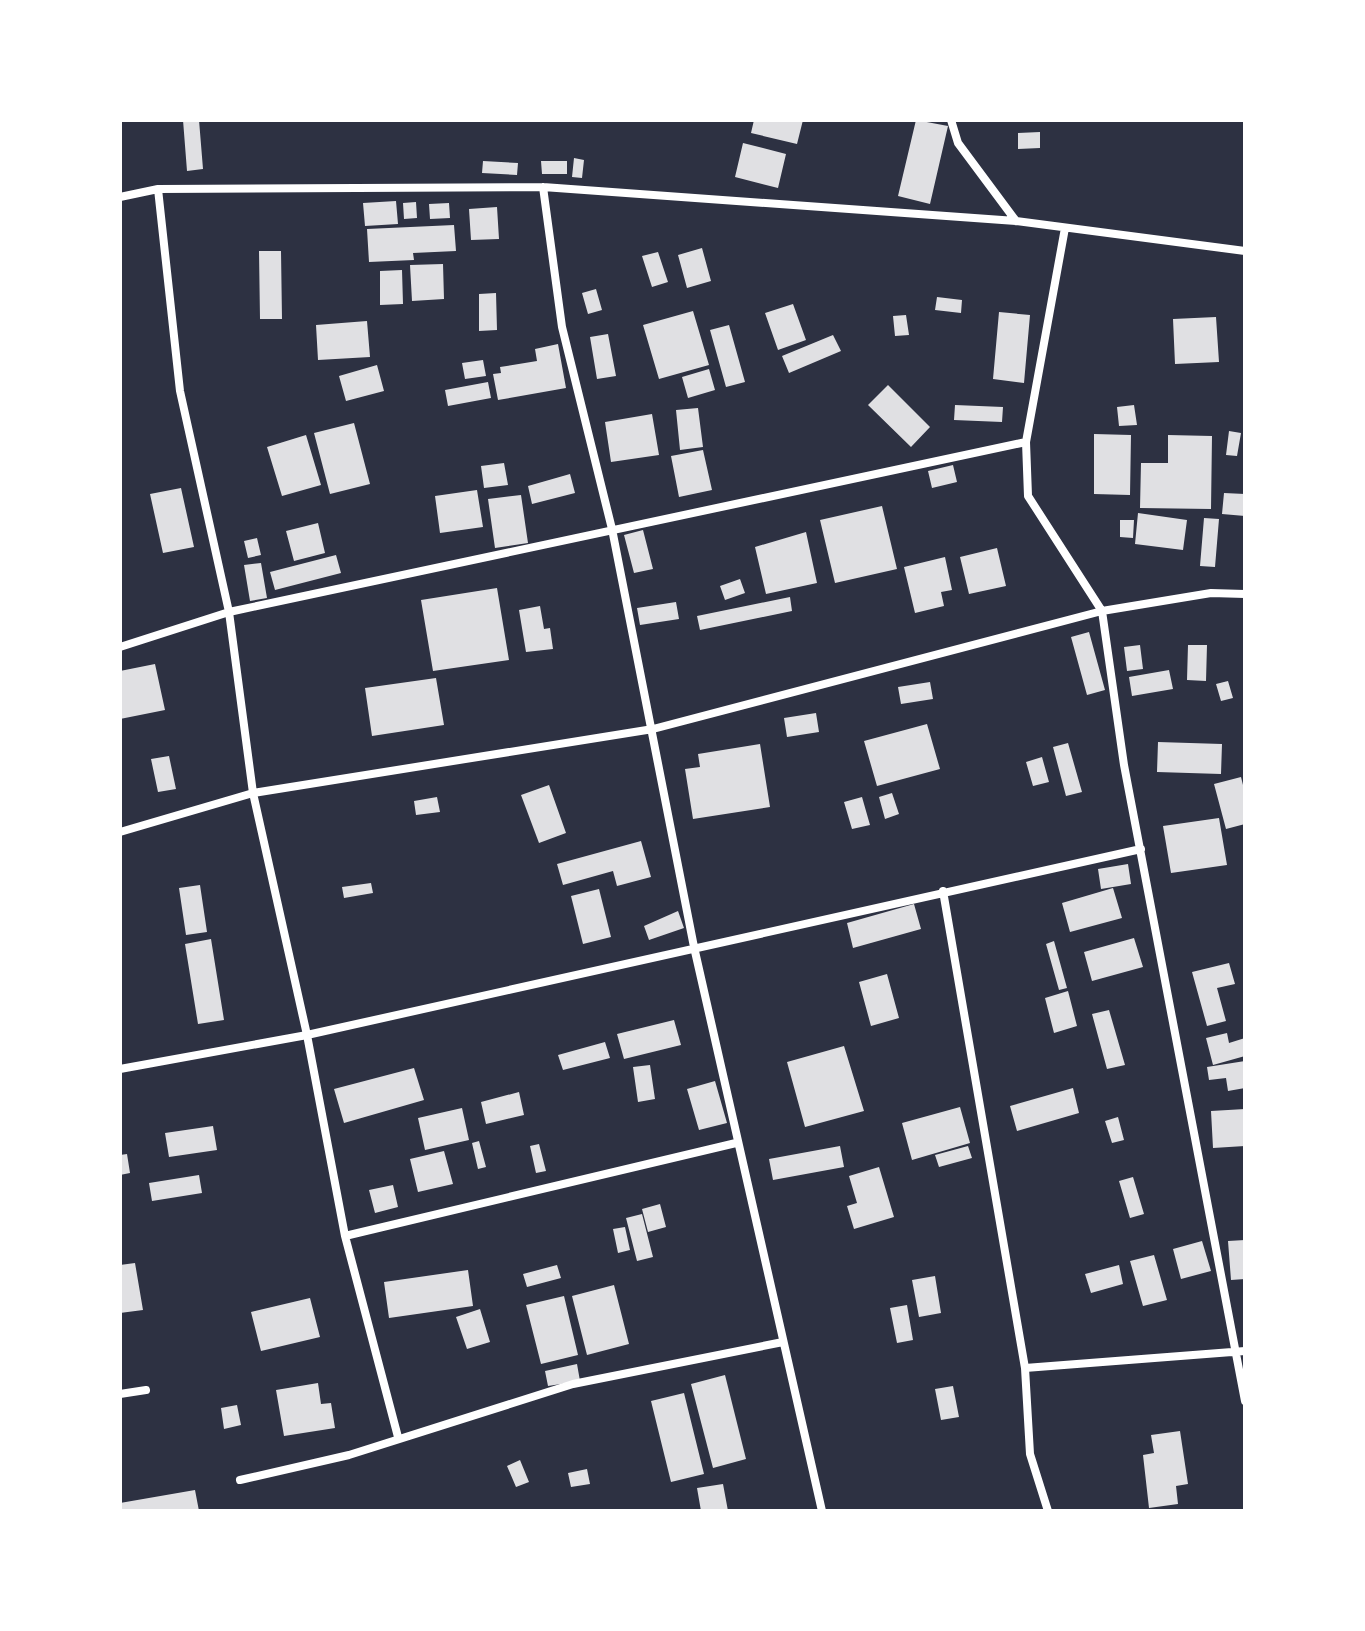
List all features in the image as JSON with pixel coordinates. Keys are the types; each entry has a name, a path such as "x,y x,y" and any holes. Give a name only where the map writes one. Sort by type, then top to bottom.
{"street":[{"path":"951,120 958,143 1016,221"},
{"path":"543,187 562,327 612,529 694,947 736,1143 822,1511"},
{"path":"120,191 120,197 158,189 543,187 1016,221 1245,251"},
{"path":"158,189 180,391 229,612 253,793 307,1035 345,1236 398,1437"},
{"path":"1065,228 1026,442 1028,496 1102,611 1124,765 1240,1352 1245,1401"},
{"path":"120,647 229,612 1026,442"},
{"path":"120,832 253,793 653,729 1102,611 1211,593 1245,594"},
{"path":"120,1069 307,1035 1141,849"},
{"path":"943,891 1025,1368 1030,1454 1048,1511"},
{"path":"345,1236 736,1143"},
{"path":"240,1480 335,1459 573,1384 783,1342"},
{"path":"1025,1368 1240,1352"},
{"path":"120,1394 146,1390"}],"building":[{"path":"183,120 199,120 203,169 187,171"},
{"path":"754,120 803,120 797,144 751,133"},
{"path":"916,120 948,126 930,204 898,196"},
{"path":"1040,132 1040,148 1018,149 1018,133"},
{"path":"743,143 786,154 778,188 735,177"},
{"path":"574,158 584,160 582,178 572,177"},
{"path":"483,161 518,163 517,175 482,173"},
{"path":"541,161 567,161 567,174 542,174"},
{"path":"396,201 398,224 365,226 363,203"},
{"path":"416,202 417,218 404,219 403,203"},
{"path":"449,203 450,218 430,219 429,204"},
{"path":"497,207 499,239 471,240 469,209"},
{"path":"454,225 456,251 413,253 414,260 369,262 367,229"},
{"path":"702,248 711,281 687,288 678,255"},
{"path":"259,251 281,251 282,319 260,319"},
{"path":"658,252 668,282 652,287 642,256"},
{"path":"443,264 444,299 412,301 410,265"},
{"path":"402,270 403,304 380,305 380,271"},
{"path":"596,289 602,310 588,314 582,293"},
{"path":"496,293 497,330 479,331 479,294"},
{"path":"937,297 962,300 961,313 935,310"},
{"path":"793,304 806,340 778,350 765,313"},
{"path":"693,311 709,365 659,379 643,325"},
{"path":"999,312 1030,315 1024,383 993,379"},
{"path":"906,315 909,335 895,336 893,316"},
{"path":"1216,317 1219,362 1175,364 1173,319"},
{"path":"367,321 370,357 318,360 316,325"},
{"path":"729,325 745,382 726,387 710,330"},
{"path":"608,334 616,376 597,379 590,337"},
{"path":"833,335 841,351 789,373 782,356"},
{"path":"558,344 566,388 498,400 493,374 501,373 500,367 537,361 535,349"},
{"path":"483,360 486,376 465,379 462,363"},
{"path":"377,365 384,391 346,401 339,376"},
{"path":"709,369 715,390 688,398 682,377"},
{"path":"488,382 491,398 448,406 445,390"},
{"path":"888,385 930,427 911,447 868,405"},
{"path":"955,405 1003,407 1002,422 954,420"},
{"path":"1134,405 1137,425 1119,426 1117,407"},
{"path":"698,408 703,447 680,450 676,410"},
{"path":"652,414 659,455 611,462 605,422"},
{"path":"354,423 370,484 330,494 314,433"},
{"path":"1229,431 1241,433 1237,456 1226,455"},
{"path":"1094,434 1131,435 1130,495 1094,494"},
{"path":"306,435 321,485 282,496 267,447"},
{"path":"1168,435 1212,436 1211,509 1140,508 1141,463 1168,463"},
{"path":"703,450 712,490 679,497 671,456"},
{"path":"504,463 508,485 484,488 481,466"},
{"path":"953,465 957,482 932,488 928,471"},
{"path":"570,474 575,493 532,504 528,486"},
{"path":"181,488 194,547 163,553 150,494"},
{"path":"477,490 483,527 440,533 435,496"},
{"path":"1224,493 1245,494 1245,516 1222,514"},
{"path":"521,495 528,543 495,548 488,499"},
{"path":"882,506 897,569 835,583 820,520"},
{"path":"1138,513 1187,520 1183,550 1135,544"},
{"path":"1204,518 1219,519 1215,567 1200,566"},
{"path":"1120,520 1134,520 1133,538 1120,537"},
{"path":"318,523 325,553 294,561 286,531"},
{"path":"643,530 653,569 634,573 624,535"},
{"path":"806,532 817,583 766,594 755,547"},
{"path":"257,538 261,555 248,558 244,541"},
{"path":"997,548 1006,586 969,594 960,557"},
{"path":"336,555 341,573 275,590 270,572"},
{"path":"945,557 952,590 941,592 944,606 915,613 904,567"},
{"path":"261,563 267,598 250,601 244,565"},
{"path":"740,579 745,593 725,600 720,586"},
{"path":"497,588 509,660 433,671 421,600"},
{"path":"790,597 792,611 700,630 697,616"},
{"path":"676,602 679,619 640,625 637,608"},
{"path":"540,606 544,629 550,628 553,649 526,652 519,610"},
{"path":"1089,632 1105,690 1087,695 1071,637"},
{"path":"1140,645 1143,669 1127,671 1124,647"},
{"path":"1188,645 1207,645 1206,681 1187,680"},
{"path":"155,664 165,710 120,719 120,671"},
{"path":"1169,670 1173,689 1132,696 1129,677"},
{"path":"436,678 444,725 372,736 365,688"},
{"path":"1228,681 1233,698 1221,701 1216,684"},
{"path":"930,682 933,699 901,704 898,687"},
{"path":"816,713 819,732 787,737 784,718"},
{"path":"927,724 940,769 877,786 864,741"},
{"path":"1158,742 1222,744 1221,774 1157,772"},
{"path":"1068,743 1082,792 1066,796 1053,747"},
{"path":"760,744 770,807 693,819 685,769 700,767 698,754"},
{"path":"169,756 176,789 158,792 151,759"},
{"path":"1042,757 1049,782 1033,786 1026,762"},
{"path":"1241,777 1245,793 1245,824 1226,829 1214,784"},
{"path":"549,785 566,833 539,843 521,795"},
{"path":"892,793 899,814 885,819 879,797"},
{"path":"437,797 440,812 416,815 414,801"},
{"path":"862,797 870,825 852,829 844,802"},
{"path":"1219,818 1227,865 1171,873 1163,826"},
{"path":"641,841 651,877 617,886 613,871 563,885 557,864"},
{"path":"1128,864 1131,884 1101,889 1098,869"},
{"path":"371,883 373,893 344,898 342,887"},
{"path":"200,885 207,932 186,935 179,888"},
{"path":"1113,888 1122,918 1070,932 1062,903"},
{"path":"599,889 611,937 583,944 571,896"},
{"path":"914,904 921,929 853,948 847,923"},
{"path":"678,911 684,928 649,940 644,926"},
{"path":"1134,938 1143,967 1092,981 1084,952"},
{"path":"211,939 224,1020 198,1024 185,944"},
{"path":"1054,941 1067,988 1059,990 1046,944"},
{"path":"1229,963 1235,984 1217,988 1226,1021 1207,1026 1192,972"},
{"path":"887,974 899,1018 871,1026 859,982"},
{"path":"1068,991 1077,1026 1054,1033 1045,998"},
{"path":"1109,1010 1125,1065 1107,1069 1092,1014"},
{"path":"674,1020 681,1045 624,1059 617,1034"},
{"path":"1227,1033 1229,1043 1245,1038 1245,1056 1213,1065 1206,1038"},
{"path":"605,1042 610,1058 563,1070 558,1055"},
{"path":"844,1046 864,1111 805,1127 787,1062"},
{"path":"1245,1061 1245,1088 1228,1091 1226,1078 1209,1080 1207,1067"},
{"path":"650,1065 655,1099 638,1102 633,1067"},
{"path":"414,1068 424,1100 344,1123 334,1089"},
{"path":"715,1081 727,1123 699,1130 687,1089"},
{"path":"1073,1088 1079,1113 1017,1131 1010,1106"},
{"path":"519,1092 524,1115 486,1124 481,1102"},
{"path":"960,1107 970,1143 912,1160 902,1123"},
{"path":"462,1108 469,1140 425,1150 418,1118"},
{"path":"1245,1109 1245,1146 1213,1148 1211,1111"},
{"path":"1118,1117 1124,1140 1112,1143 1105,1121"},
{"path":"213,1126 217,1150 169,1157 165,1133"},
{"path":"479,1141 486,1167 478,1169 472,1143"},
{"path":"539,1144 546,1171 536,1173 530,1146"},
{"path":"840,1146 844,1167 773,1180 769,1159"},
{"path":"968,1146 972,1158 939,1167 935,1155"},
{"path":"444,1151 453,1184 418,1192 410,1159"},
{"path":"127,1154 130,1173 120,1175 120,1155"},
{"path":"879,1167 894,1217 854,1229 847,1206 857,1203 849,1176"},
{"path":"199,1175 202,1193 152,1201 149,1183"},
{"path":"1133,1177 1144,1214 1130,1218 1119,1181"},
{"path":"393,1185 398,1207 375,1213 369,1190"},
{"path":"660,1204 666,1227 648,1232 642,1209"},
{"path":"642,1214 653,1257 637,1261 626,1218"},
{"path":"625,1227 630,1250 618,1253 613,1229"},
{"path":"1245,1240 1245,1279 1231,1280 1228,1241"},
{"path":"1202,1241 1211,1271 1181,1279 1173,1249"},
{"path":"1154,1255 1167,1300 1143,1306 1130,1261"},
{"path":"135,1263 143,1310 120,1313 120,1265"},
{"path":"557,1265 561,1278 527,1287 523,1274"},
{"path":"1119,1265 1123,1284 1091,1293 1085,1274"},
{"path":"468,1270 473,1306 389,1318 384,1282"},
{"path":"935,1276 941,1313 919,1317 912,1280"},
{"path":"614,1285 629,1344 587,1355 572,1296"},
{"path":"564,1296 578,1355 541,1364 526,1305"},
{"path":"310,1298 320,1337 261,1351 251,1312"},
{"path":"907,1305 913,1340 897,1343 890,1308"},
{"path":"480,1309 490,1342 467,1349 456,1317"},
{"path":"577,1364 580,1381 548,1386 545,1371"},
{"path":"725,1375 746,1459 713,1468 691,1384"},
{"path":"318,1383 321,1404 331,1403 335,1428 284,1436 276,1390"},
{"path":"953,1386 959,1417 941,1420 935,1389"},
{"path":"684,1393 704,1474 671,1482 651,1401"},
{"path":"237,1405 241,1425 224,1429 221,1408"},
{"path":"1180,1431 1188,1484 1176,1486 1178,1504 1149,1508 1143,1455 1154,1453 1151,1435"},
{"path":"520,1460 529,1482 516,1487 507,1466"},
{"path":"587,1469 590,1484 571,1487 568,1473"},
{"path":"723,1484 728,1511 701,1511 697,1488"},
{"path":"195,1490 199,1511 120,1511 120,1503"}]}
